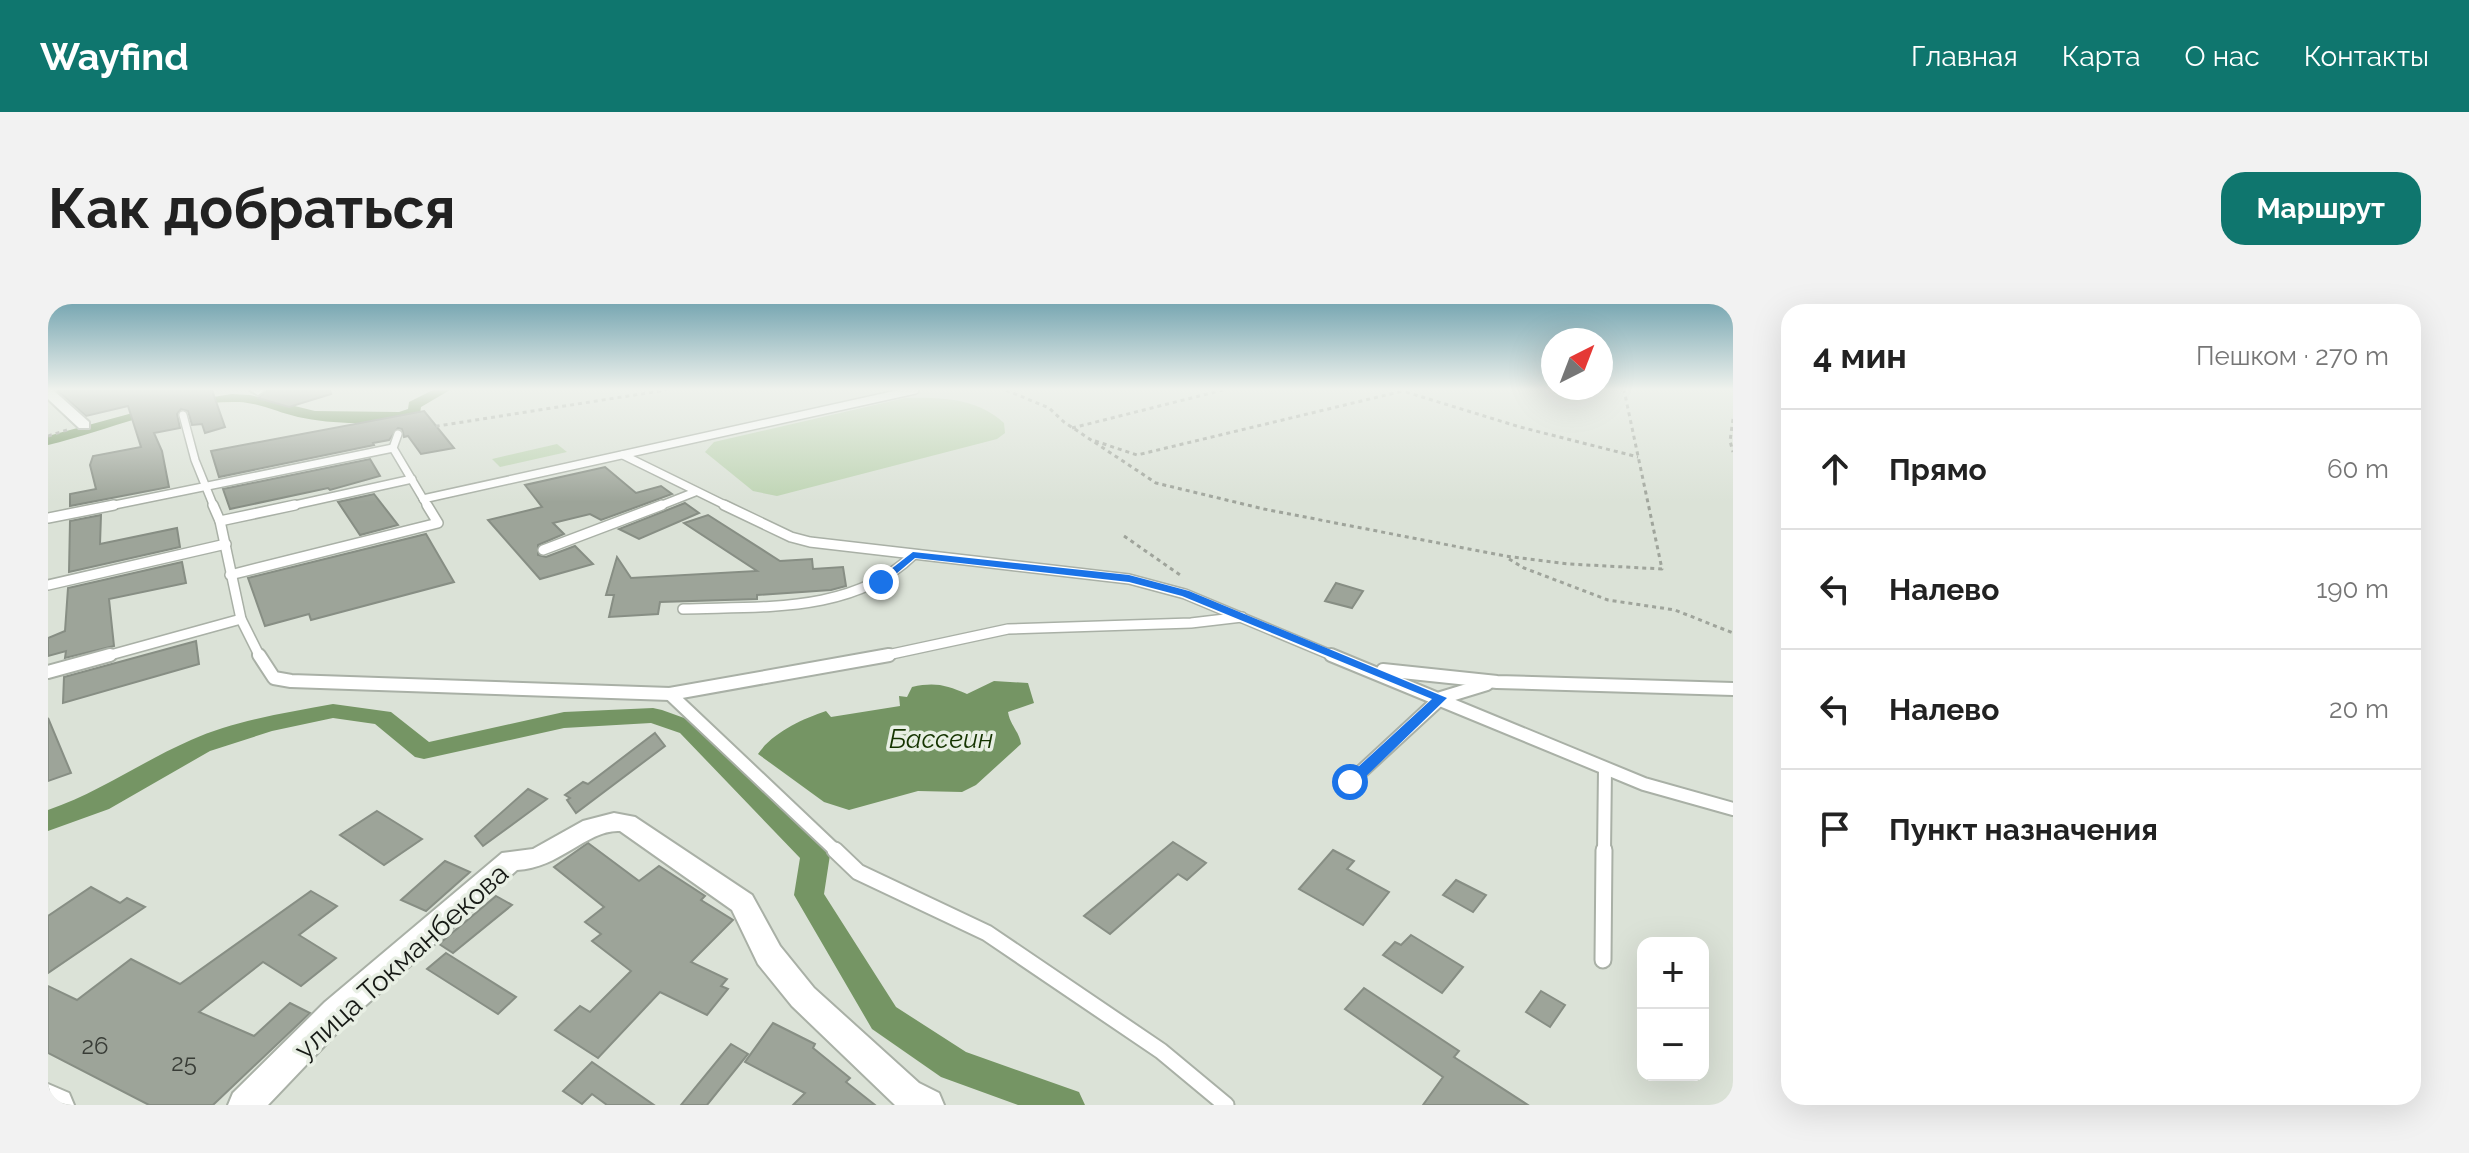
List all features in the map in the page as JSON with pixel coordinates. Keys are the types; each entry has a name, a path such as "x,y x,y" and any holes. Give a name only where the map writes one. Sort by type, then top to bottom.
{"street":[{"name":"улица Токманбекова","path":"245,1105 336,1012 511,860 541,857 599,822 610,820 626,823 742,903 769,955 803,997 907,1094 927,1105"},
{"path":"48,1100 57,1105"}],"lane":[{"path":"186,427 195,460 220,521 241,619 262,662 274,678 282,680 670,694 917,650 1008,629 1191,623 1242,617"},
{"path":"423,499 747,427"},
{"path":"393,448 398,434"},
{"path":"48,518 393,448"},
{"path":"230,575 438,523 393,448"},
{"path":"623,455 695,492 810,542 1129,579 1185,594 1441,698 1605,769 1733,809"},
{"path":"220,521 412,479"},
{"path":"543,550 695,492"},
{"path":"48,585 226,544"},
{"path":"683,609 791,603 841,596 881,582 913,555"},
{"path":"48,672 241,619"},
{"path":"1366,668 1497,682 1733,689"},
{"path":"1350,782 1441,698 1497,682"},
{"path":"670,694 858,872 987,933 1150,1043 1226,1105"},
{"path":"1603,960 1605,769"}],"path":[{"path":"398,434 432,427"},
{"path":"1090,439 1137,455 1250,427"},
{"path":"1521,427 1638,457"},
{"path":"1072,428 1156,483 1264,509 1505,556 1569,564 1662,569 1632,427"},
{"path":"1732,427 1730,441 1733,452"},
{"path":"1505,556 1524,568 1608,600 1675,610 1733,633"}],"shaded area":[{"path":"777,427 1004,427 1005,433 997,439 777,496 753,491 705,452 714,442"},
{"path":"557,444 567,452 500,467 492,459"}],"water":[{"name":"Бассеин","path":"994,681 1028,683 1034,703 1008,712 1021,744 976,785 962,792 918,791 849,810 824,802 758,754 788,728 826,711 831,717 900,706 899,696 907,697 912,687 920,685 940,685 967,694"}],"building":[{"path":"135,427 180,427 154,433 162,451 169,487 70,506 70,494 96,489 90,465 93,456 141,447"},
{"path":"203,427 224,427 205,433"},
{"path":"337,427 437,427 454,448 421,454 398,428 389,440 374,445 219,477 211,451"},
{"path":"370,459 380,476 330,490 230,509 223,489"},
{"path":"605,467 636,493 661,486 672,494 601,520 590,514 553,523 564,534 538,545 538,555 546,557 575,546 593,564 540,579 488,520 542,507 525,485"},
{"path":"374,494 398,525 360,535 338,502"},
{"path":"685,503 699,513 639,539 619,529"},
{"path":"101,515 100,544 177,528 180,547 69,572 70,521"},
{"path":"708,515 780,561 812,559 813,569 843,567 846,586 831,590 757,595 757,599 660,602 658,614 609,617 614,595 606,595 617,557 631,578 757,571 684,523"},
{"path":"426,534 454,582 311,620 309,614 265,626 248,578"},
{"path":"182,562 186,583 109,599 114,646 65,658 66,651 48,656 48,638 65,631 68,588"},
{"path":"1336,583 1363,591 1352,608 1325,601"},
{"path":"196,641 199,664 63,703 64,677"},
{"path":"48,718 71,773 48,781"},
{"path":"655,733 665,746 576,813 567,800 570,798 565,795 583,782 588,784"},
{"path":"528,789 547,799 483,846 475,836"},
{"path":"377,811 422,839 384,865 340,835"},
{"path":"1173,842 1206,863 1187,880 1178,874 1110,934 1084,916"},
{"path":"588,843 639,881 659,866 705,896 701,900 733,920 691,962 727,979 721,986 728,989 707,1015 660,992 598,1058 555,1030 580,1006 590,1012 631,971 592,941 601,934 585,922 604,907 554,867"},
{"path":"1333,850 1354,861 1347,869 1389,892 1363,925 1299,889"},
{"path":"445,861 470,872 426,911 401,900"},
{"path":"1456,880 1486,895 1473,912 1443,895"},
{"path":"91,887 120,903 127,898 145,907 48,973 48,916"},
{"path":"311,891 337,906 299,935 336,958 301,986 263,962 199,1012 254,1036 290,1003 310,1013 213,1105 149,1105 48,1053 48,986 77,1000 131,959 180,984"},
{"path":"496,896 512,905 453,953 439,944"},
{"path":"1411,935 1463,967 1442,993 1383,955 1395,942 1401,945"},
{"path":"446,953 516,997 498,1014 427,969"},
{"path":"1364,988 1459,1051 1454,1057 1528,1105 1423,1105 1443,1077 1345,1009"},
{"path":"1541,991 1565,1005 1550,1027 1526,1012"},
{"path":"773,1023 815,1044 813,1048 850,1078 846,1082 875,1105 793,1105 805,1093 745,1062"},
{"path":"731,1044 748,1054 707,1105 681,1105"},
{"path":"592,1062 654,1105 607,1105 592,1094 582,1104 563,1091"}],"waterway":[{"path":"48,441 97,427"},
{"path":"48,821 99,802 201,745 267,724 333,711 382,717 424,751 564,720 653,715 689,728 815,855 809,895 884,1018 954,1065 1066,1105"}],"route":[{"path":"881,582 913,555 1129,579 1185,594 1441,698 1350,782"}]}
